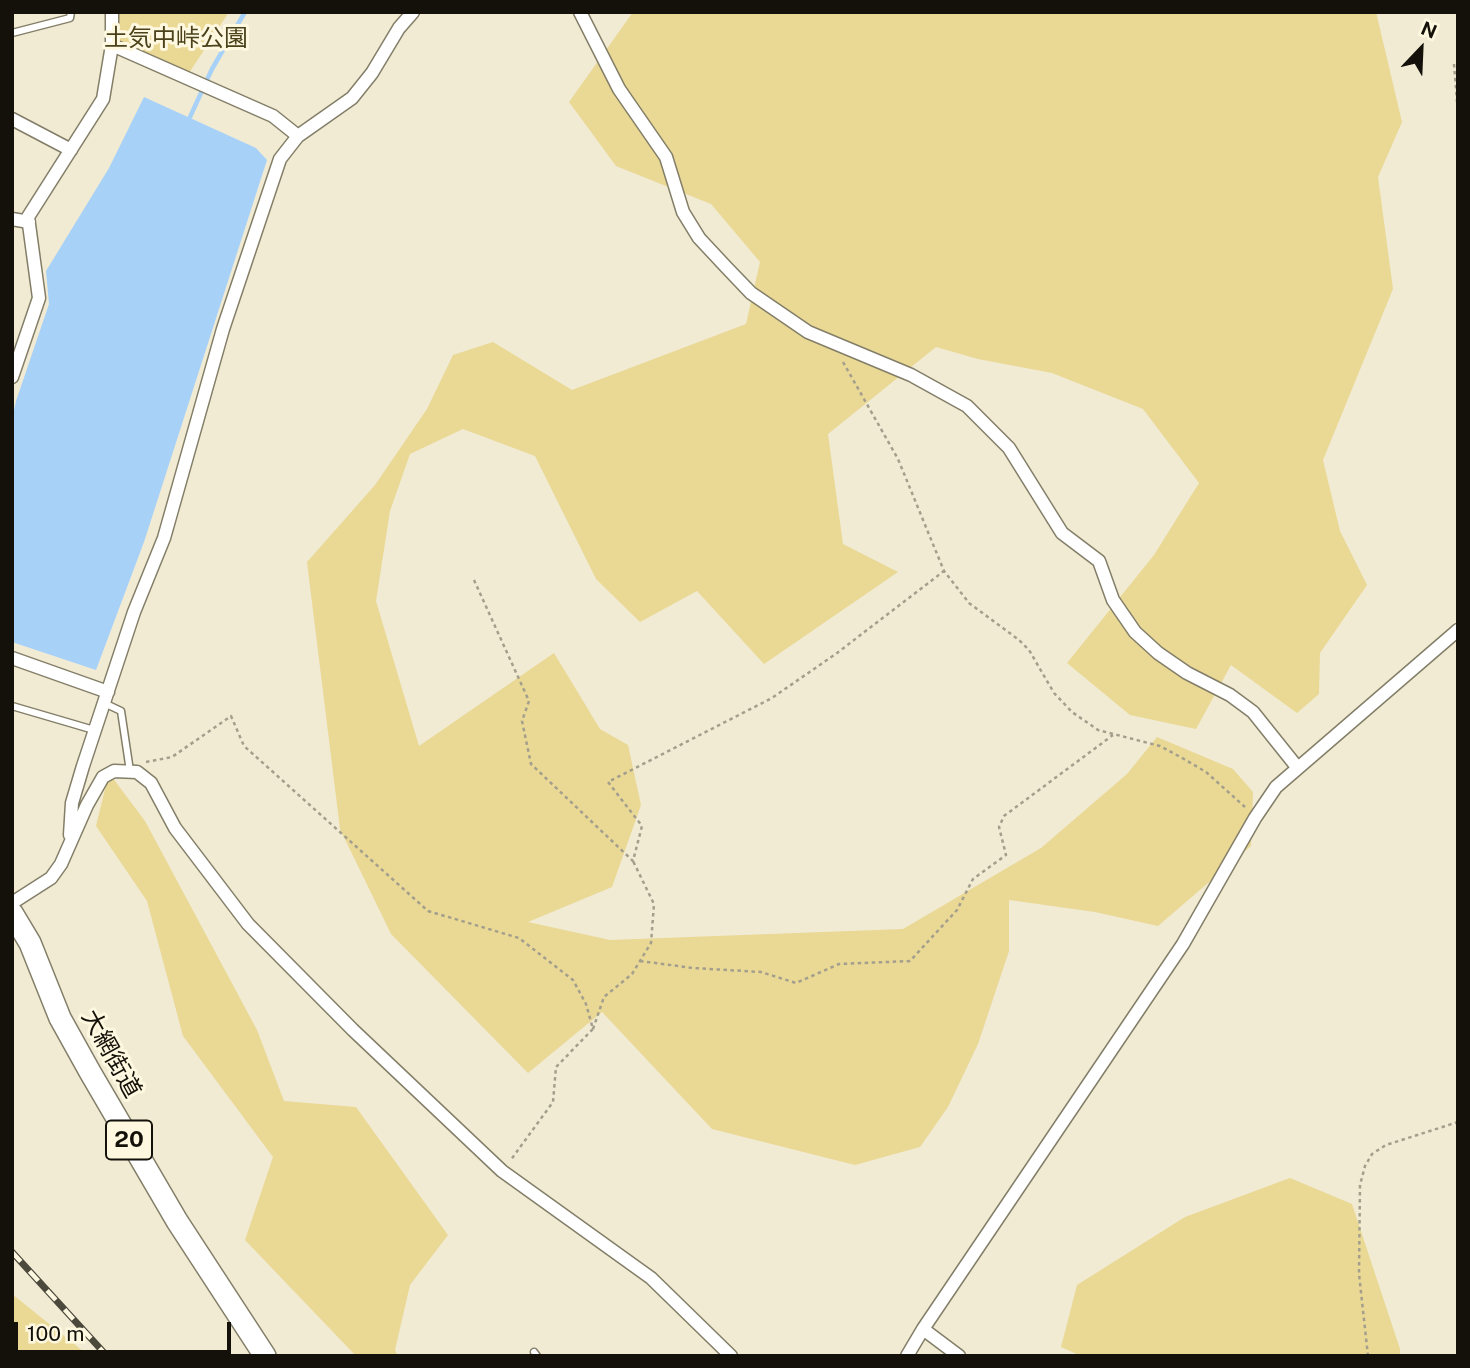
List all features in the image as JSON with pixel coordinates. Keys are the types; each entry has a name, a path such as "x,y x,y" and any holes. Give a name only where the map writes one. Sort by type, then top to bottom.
{"main road":[{"name":"大網街道","path":"12,913 30,943 60,1018 90,1072 177,1221 265,1356"}],"street":[{"path":"12,377 39,298 28,217 103,99 112,45 112,12"},
{"path":"70,846 72,803 94,730 134,612 163,538 223,329 280,159 298,136 352,98 372,73 399,28 413,12"},
{"path":"580,12 619,89 666,157 683,212 699,238 751,293 796,325 922,380 967,406 1009,448 1025,469 1062,533 1099,561 1113,600 1135,632 1158,653 1187,673 1230,695 1252,712 1297,767"},
{"path":"112,45 273,116 298,136"},
{"path":"12,118 71,150"},
{"path":"12,219 29,222"},
{"path":"908,1356 923,1329 1183,944 1255,818 1276,788 1458,629"},
{"path":"12,658 106,697"},
{"path":"12,903 51,878 61,864 87,805 103,777 129,768 137,772 151,783 174,828 248,924 452,1126 502,1171 651,1279 731,1356"},
{"path":"923,1329 959,1356"}],"lane":[{"path":"12,33 70,19 71,12"},
{"path":"106,697 121,711 129,768"},
{"path":"12,706 94,730"}],"path":[{"path":"1454,64 1458,114"},
{"path":"831,341 898,459 944,571 969,603 1029,650 1054,693 1072,712 1098,730 1160,747 1184,759 1206,772 1255,818"},
{"path":"633,861 642,826 608,782 772,698 837,653 944,571"},
{"path":"474,580 529,701 522,722 531,764 633,861 654,904 651,943 632,974 604,997 593,1029 556,1067 553,1102 502,1171"},
{"path":"129,768 172,757 231,716 244,746 428,911 519,938 573,980 586,1004 593,1029"},
{"path":"640,961 693,968 761,972 796,984 839,964 911,961 957,911 973,879 1006,855 999,827 1004,816 1114,735"},
{"path":"1368,1356 1359,1274 1360,1185 1365,1166 1372,1154 1386,1145 1458,1122"}],"green space":[{"name":"土気中峠公園","path":"116,12 229,12 189,73 116,43"},
{"path":"633,12 1376,12 1402,122 1378,177 1393,289 1323,460 1340,531 1367,585 1320,653 1319,694 1297,713 1231,665 1196,729 1130,715 1067,663 1154,555 1199,483 1143,409 1052,373 978,359 936,347 828,434 843,544 898,572 764,664 697,591 640,622 596,579 535,456 463,429 410,454 390,511 376,601 419,746 554,653 600,729 628,745 641,805 612,887 528,922 610,940 903,929 1041,848 1127,774 1157,737 1233,769 1253,792 1251,846 1158,926 1095,912 1009,900 1009,951 978,1044 948,1107 920,1147 855,1165 712,1129 602,1012 528,1073 391,934 340,829 307,562 375,485 427,409 453,355 493,342 572,390 746,324 760,262 711,204 616,166 569,102"},
{"path":"109,773 145,821 257,1030 284,1101 356,1107 448,1235 410,1285 395,1350 398,1356 356,1356 245,1240 273,1157 183,1036 147,901 96,826"},
{"path":"1290,1178 1352,1204 1400,1349 1400,1356 1081,1356 1061,1347 1077,1285 1185,1217"},
{"path":"12,1294 89,1356 12,1356"}],"water":[{"path":"144,97 256,148 267,160 144,542 96,670 12,642 12,419 49,304 46,271 109,168"}],"waterway":[{"path":"190,117 212,69 245,12"}],"railway":[{"path":"12,1252 107,1356"}]}
